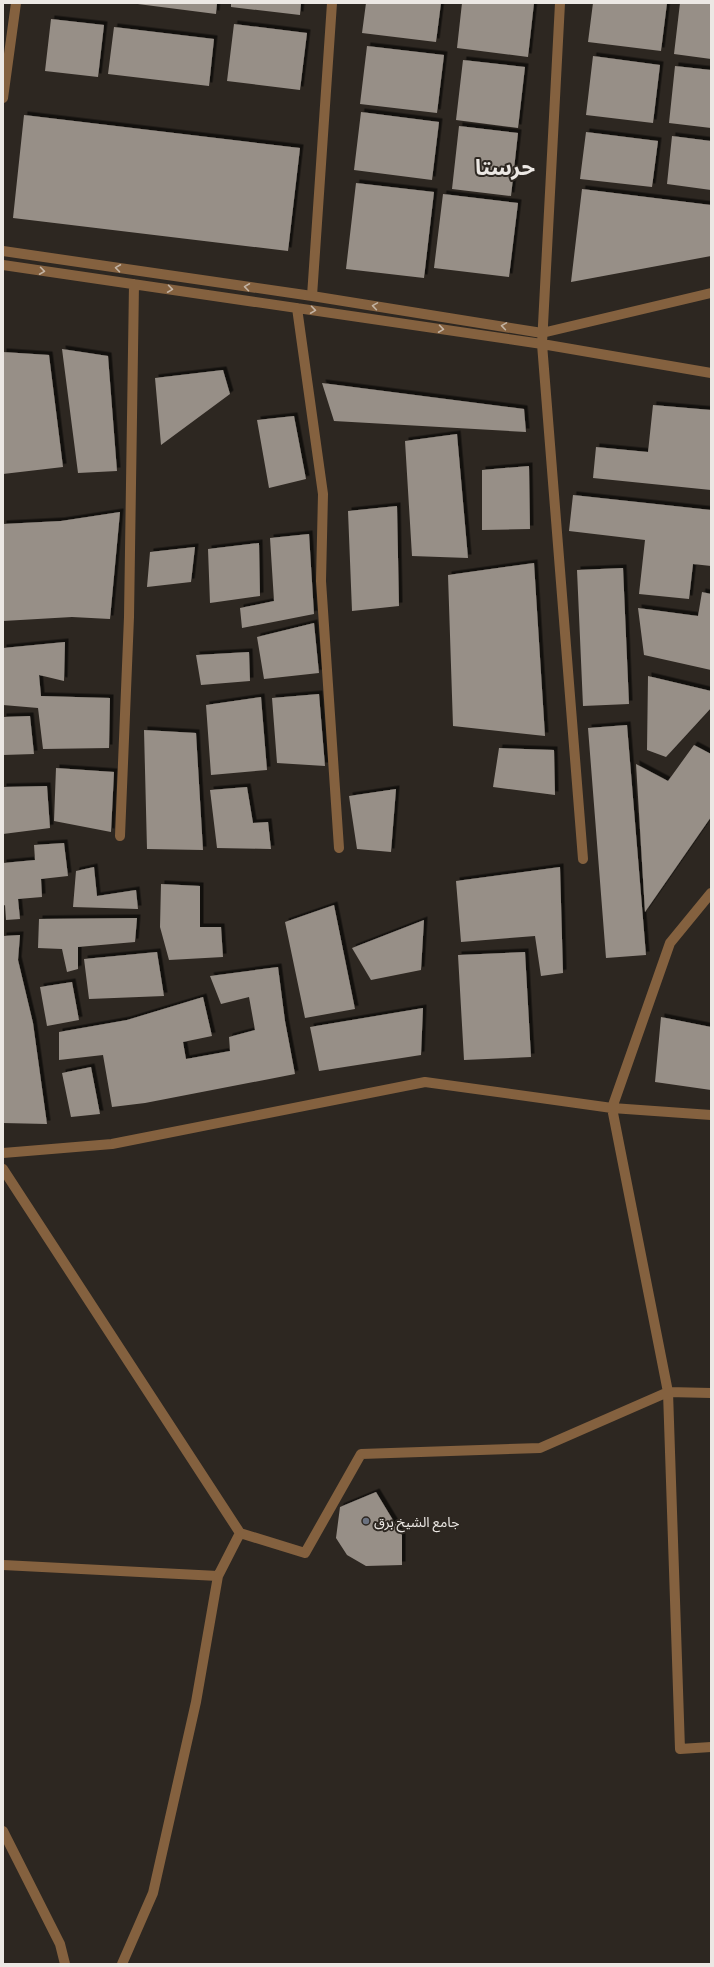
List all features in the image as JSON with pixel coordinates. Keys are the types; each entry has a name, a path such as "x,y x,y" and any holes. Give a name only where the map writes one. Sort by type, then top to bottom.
{"street":[{"path":"3,98 16,3"},
{"path":"312,296 332,3"},
{"path":"560,3 542,344 584,859"},
{"path":"3,251 312,296 542,333 711,293"},
{"path":"3,266 542,344 711,373"},
{"path":"120,836 129,617 134,284"},
{"path":"297,308 323,494 321,581 339,848"},
{"path":"711,893 670,943 612,1108 668,1392 680,1749 711,1747"},
{"path":"3,1153 112,1144 425,1082 612,1108 711,1115"},
{"path":"3,1168 240,1533 305,1553 361,1454 540,1448 668,1392 711,1392"},
{"path":"122,1964 153,1893 196,1702 218,1576 240,1533"},
{"path":"3,1565 218,1576"},
{"path":"3,1831 60,1944 65,1964"}],"building":[{"path":"130,3 217,3 216,14"},
{"path":"231,3 301,3 300,15 231,7"},
{"path":"366,3 441,3 436,42 362,33"},
{"path":"462,3 534,3 528,57 457,48"},
{"path":"593,3 667,3 661,51 588,42"},
{"path":"680,3 711,3 711,59 674,54"},
{"path":"51,19 104,25 98,77 45,71"},
{"path":"234,24 307,33 300,90 227,81"},
{"path":"114,27 214,39 209,86 108,74"},
{"path":"367,46 444,55 437,113 360,104"},
{"path":"593,56 660,65 653,123 586,115"},
{"path":"463,60 525,67 518,128 456,120"},
{"path":"675,66 711,70 711,128 669,123"},
{"path":"361,112 439,122 432,180 354,170"},
{"path":"24,115 300,148 288,251 13,218"},
{"path":"459,126 518,133 511,196 452,189"},
{"path":"586,132 658,141 652,187 580,179"},
{"path":"672,136 711,141 711,190 667,184"},
{"path":"356,183 434,192 424,278 346,269"},
{"path":"582,189 711,205 711,256 571,282"},
{"path":"443,194 518,203 509,277 434,268"},
{"path":"62,349 108,356 117,471 78,473"},
{"path":"3,352 49,355 63,467 3,474"},
{"path":"223,370 230,394 161,445 155,378"},
{"path":"322,383 524,409 526,432 334,421"},
{"path":"653,405 711,410 711,490 593,478 596,447 648,452"},
{"path":"294,416 306,479 269,488 257,420"},
{"path":"457,434 468,558 412,556 405,441"},
{"path":"529,466 530,529 482,530 482,470"},
{"path":"573,495 711,510 711,566 693,564 689,599 639,594 645,540 569,531"},
{"path":"397,506 399,606 352,611 348,511"},
{"path":"120,512 110,619 72,617 3,621 3,524 61,521"},
{"path":"309,534 314,614 242,628 240,608 274,601 270,538"},
{"path":"259,543 260,596 210,603 208,549"},
{"path":"195,547 191,582 147,587 150,552"},
{"path":"534,563 545,736 453,726 448,575"},
{"path":"623,568 629,704 583,706 577,570"},
{"path":"702,592 711,594 711,670 644,655 638,608 698,616"},
{"path":"314,623 319,673 264,679 257,637"},
{"path":"65,642 64,681 39,675 41,696 110,698 109,748 43,749 38,708 3,705 3,648"},
{"path":"249,652 250,681 201,685 196,655"},
{"path":"648,676 711,691 711,708 666,757 647,750"},
{"path":"319,694 325,766 277,763 272,698"},
{"path":"261,697 267,770 211,775 206,705"},
{"path":"30,716 34,754 3,755 3,717"},
{"path":"627,725 646,955 606,958 588,728"},
{"path":"144,730 196,733 203,850 147,849"},
{"path":"694,745 711,754 711,817 645,912 636,764 668,781"},
{"path":"499,748 554,750 555,795 493,787"},
{"path":"56,768 114,772 111,832 54,821"},
{"path":"47,786 50,828 3,834 3,787"},
{"path":"247,787 253,823 268,822 271,849 217,848 210,790"},
{"path":"396,789 391,852 357,849 349,796"},
{"path":"64,843 68,876 41,879 42,897 18,899 20,919 6,920 5,905 3,906 3,863 35,860 34,845"},
{"path":"94,867 97,896 136,890 138,909 73,907 76,871"},
{"path":"560,867 563,973 541,976 535,936 461,942 456,881"},
{"path":"161,884 200,886 200,927 221,927 223,957 169,960 160,927"},
{"path":"334,905 355,1009 305,1018 285,922"},
{"path":"137,918 135,942 78,947 78,969 67,972 62,949 38,948 39,919"},
{"path":"424,920 421,970 371,980 352,948"},
{"path":"20,935 18,960 33,1023 47,1124 3,1123 3,936"},
{"path":"157,952 164,996 89,999 84,959"},
{"path":"525,952 531,1057 464,1060 458,955"},
{"path":"278,967 285,1021 295,1074 145,1103 112,1107 103,1055 59,1060 59,1032 127,1020 203,997 212,1036 183,1042 186,1059 230,1051 229,1037 255,1030 249,997 221,1004 210,976"},
{"path":"72,982 79,1020 47,1026 40,987"},
{"path":"423,1008 421,1055 319,1071 310,1027"},
{"path":"661,1017 711,1027 711,1090 655,1082"},
{"path":"91,1067 100,1114 71,1117 62,1073"},
{"name":"جامع الشيخ برق","path":"376,1492 402,1535 402,1565 366,1566 347,1555 336,1538 340,1507"}],"place":[{"name":"جامع الشيخ برق","path":"366,1521"}],"district":[{"name":"حرستا","path":"505,165"}]}
